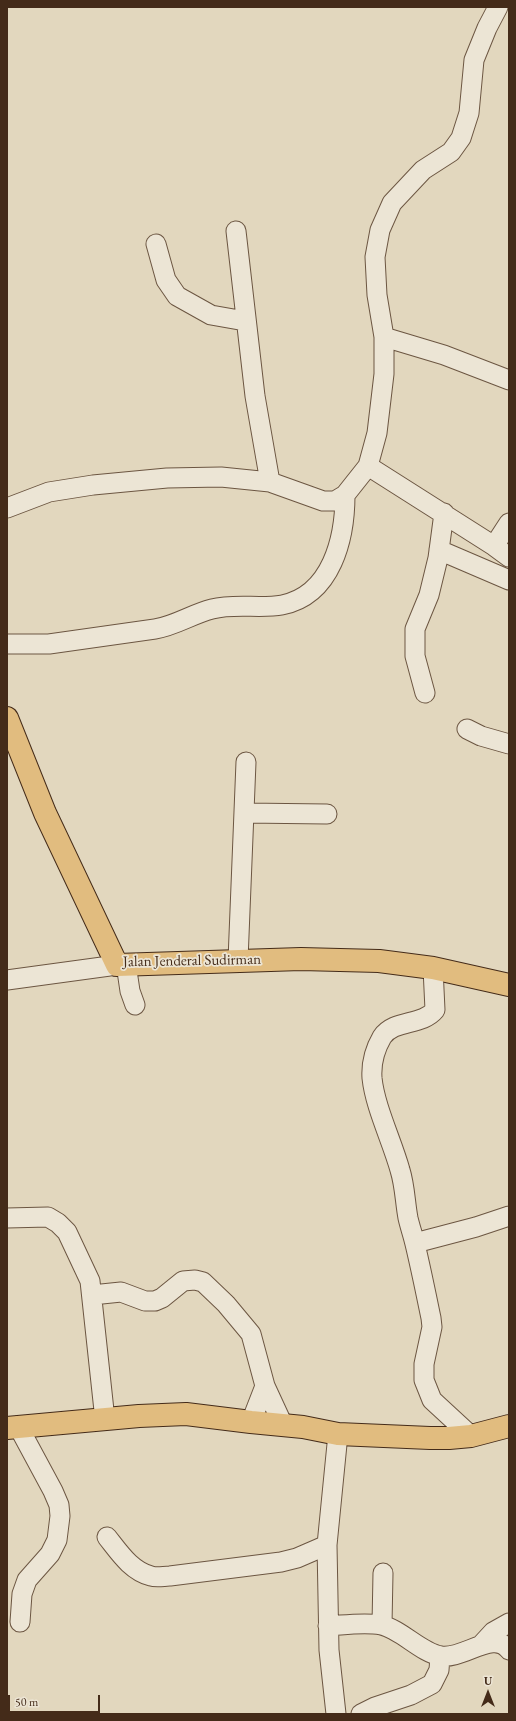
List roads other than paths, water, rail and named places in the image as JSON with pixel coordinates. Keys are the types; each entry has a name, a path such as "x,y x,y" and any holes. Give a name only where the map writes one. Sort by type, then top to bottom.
{"main road":[{"name":"Jalan Jenderal Sudirman","path":"7,718 45,813 122,964 301,958 364,961 433,968 509,986"},
{"path":"13,1427 186,1414 283,1425 338,1434 430,1438 471,1436 509,1426"}],"street":[{"path":"7,508 49,492 93,485 167,478 213,477 270,482 323,501 335,501 345,495 368,466 377,434 384,374 384,337 377,295 375,257 380,230 392,203 423,170 451,152 461,138 469,113 474,60 487,28 498,7"},
{"path":"236,231 245,321 255,396 270,482"},
{"path":"156,244 166,280 177,296 210,315 245,321"},
{"path":"384,337 444,355 509,380"},
{"path":"368,466 502,551 509,523"},
{"path":"7,644 49,644 155,629 167,627 213,608 283,605 300,599 320,584 332,566 344,523 345,495"},
{"path":"425,693 415,656 415,629 429,595 439,550 444,513"},
{"path":"439,550 509,580"},
{"path":"467,729 481,736 509,744"},
{"path":"238,960 246,762"},
{"path":"245,813 327,814"},
{"path":"7,980 122,964 135,1005"},
{"path":"433,968 435,1010 424,1017 399,1025 389,1030 383,1036 372,1062 372,1078 375,1094 401,1172 408,1219 415,1243 432,1327 424,1364 424,1380 432,1400 471,1436"},
{"path":"415,1243 476,1227 509,1216"},
{"path":"7,1218 48,1217 67,1232 88,1276 92,1295 106,1420"},
{"path":"92,1295 121,1292 129,1294 138,1300 156,1301 183,1281 195,1280 203,1282 226,1304 250,1334 265,1386 283,1425"},
{"path":"251,1422 265,1386"},
{"path":"13,1427 53,1491 59,1505 60,1516 56,1540 50,1554 27,1580 22,1594 20,1622"},
{"path":"336,1714 328,1626 327,1545 338,1434"},
{"path":"107,1537 126,1561 139,1572 152,1577 280,1562 297,1558 327,1545"},
{"path":"382,1626 383,1573"},
{"path":"328,1626 360,1624 382,1626 440,1656 456,1656 481,1645 493,1642 500,1642 509,1650"},
{"path":"481,1645 493,1632 509,1624"},
{"path":"360,1714 375,1707 411,1695 432,1684 439,1670 440,1656"}]}
